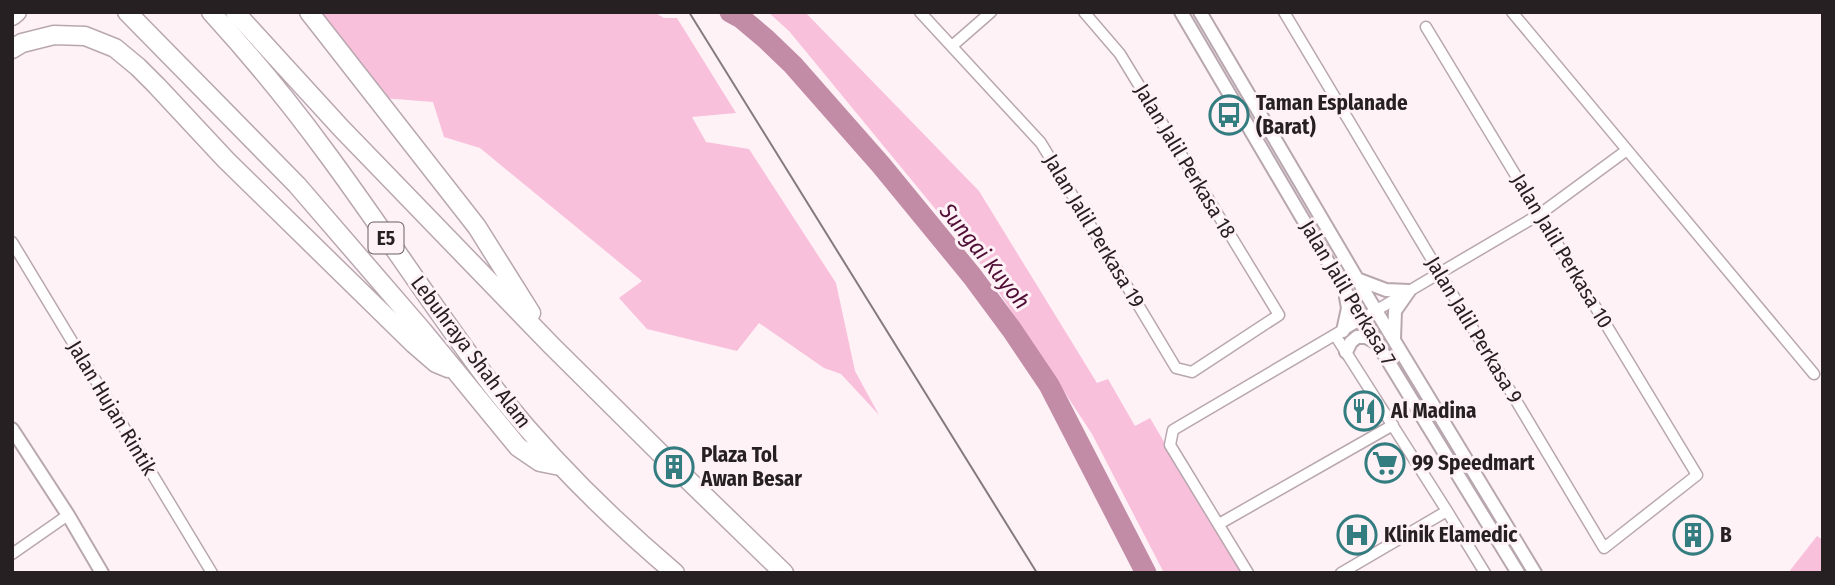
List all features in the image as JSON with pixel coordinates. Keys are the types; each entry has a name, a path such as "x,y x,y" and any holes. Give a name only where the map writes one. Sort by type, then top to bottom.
{"highway":[{"path":"12,16 17,12"},
{"path":"127,12 297,185 519,447 540,462 560,466"},
{"name":"Lebuhraya Shah Alam","path":"211,12 285,97 503,399 560,466 610,516 676,573"},
{"name":"E5","path":"235,12 341,128 551,345 665,458"},
{"path":"314,18 477,227 551,345"},
{"path":"12,49 22,43 54,35 85,36 115,48 138,67 226,160 414,344 436,363 458,373"},
{"path":"684,476 784,573"}],"street":[{"name":"Jalan Jalil Perkasa 19","path":"920,12 1041,143 1176,368 1192,372 1279,315"},
{"path":"952,46 991,12"},
{"name":"Jalan Jalil Perkasa 18","path":"1084,12 1120,54 1279,315"},
{"name":"Jalan Jalil Perkasa 7","path":"1181,12 1518,573"},
{"name":"Jalan Jalil Perkasa 7","path":"1199,12 1535,573"},
{"name":"Jalan Jalil Perkasa 9","path":"1284,12 1604,548 1697,475"},
{"path":"1511,12 1814,374"},
{"name":"Jalan Jalil Perkasa 10","path":"1426,27 1697,475"},
{"path":"1248,573 1170,445 1173,430 1540,214 1627,150"},
{"name":"Jalan Hujan Rintik","path":"12,242 212,573"},
{"path":"1357,279 1386,290 1409,291"},
{"path":"1345,289 1348,308 1339,333 1346,352 1485,573"},
{"path":"1394,340 1395,311 1409,291"},
{"path":"1346,352 1357,337 1366,337 1378,343"},
{"path":"1219,524 1393,425"},
{"path":"12,429 102,573"},
{"path":"1341,573 1447,510"},
{"path":"12,554 68,515"}],"shaded area":[{"path":"320,12 654,12 664,18 677,18 736,113 692,117 706,142 749,149 836,283 855,371 879,415 841,374 824,368 759,323 737,351 647,329 619,298 642,281 480,148 444,137 433,102 383,98"},
{"path":"768,12 805,12 979,191 1097,383 1108,379 1135,426 1150,418 1241,573 1164,573 1092,434 979,262 789,31"},
{"path":"1817,536 1823,540 1823,573 1788,573"}],"waterway":[{"name":"Sungai Kuyoh","path":"730,12 766,39 793,65 881,165 972,276 1049,385 1146,573"}],"tunnel":[{"path":"665,458 684,476"}],"tram line":[{"path":"689,12 1037,573"}],"place":[{"name":"Taman Esplanade (Barat)","path":"1229,115"},
{"name":"Al Madina","path":"1364,411"},
{"name":"99 Speedmart","path":"1385,463"},
{"name":"Plaza Tol Awan Besar","path":"674,467"},
{"name":"Klinik Elamedic","path":"1357,535"},
{"name":"B","path":"1693,535"}]}
